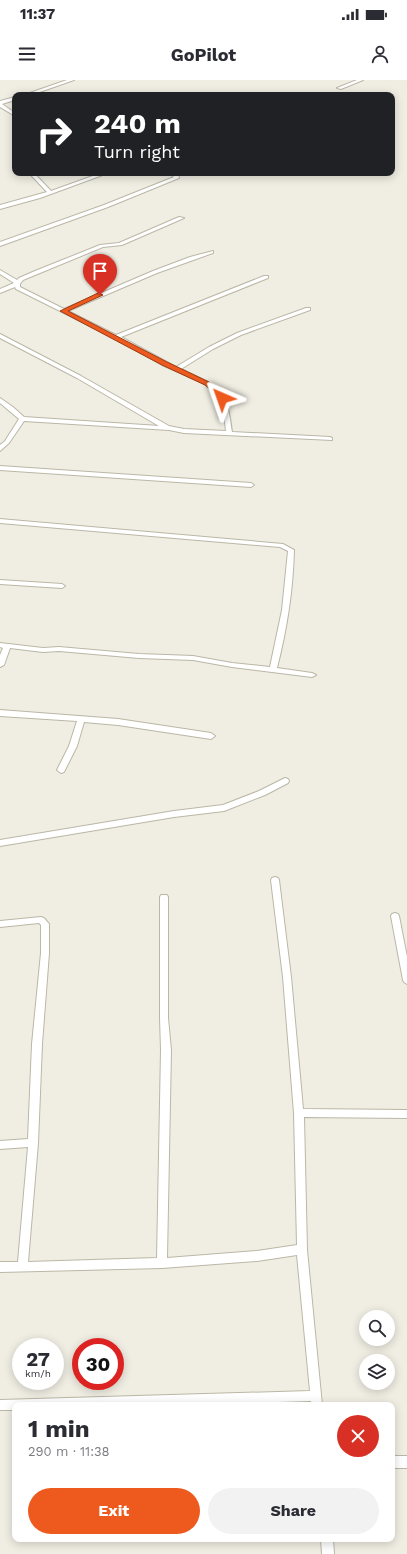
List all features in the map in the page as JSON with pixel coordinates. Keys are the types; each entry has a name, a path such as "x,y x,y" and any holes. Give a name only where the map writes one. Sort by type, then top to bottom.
{"street":[{"path":"35,92 72,80"},
{"path":"339,88 361,80"},
{"path":"0,104 12,99"},
{"path":"0,104 12,113"},
{"path":"34,176 50,192"},
{"path":"0,208 38,197 97,176"},
{"path":"0,244 106,206 177,178 176,176"},
{"path":"0,291 17,284 25,277 102,246 120,244 181,218"},
{"path":"63,311 145,275 184,260 211,252"},
{"path":"0,272 17,284 18,288 116,337 164,364 177,368 207,383 216,390 222,398 229,433"},
{"path":"116,337 266,277"},
{"path":"177,368 210,348 239,334 308,309"},
{"path":"0,336 79,376 169,428"},
{"path":"0,400 22,419 229,433 330,438"},
{"path":"0,449 7,442 22,419"},
{"path":"0,468 251,485"},
{"path":"0,521 281,545 289,548 291,550 288,600 283,634 273,670"},
{"path":"0,582 62,586"},
{"path":"0,665 3,645 43,650 66,649 139,656 193,658 273,670 312,674"},
{"path":"0,713 118,722 211,736"},
{"path":"61,770 73,746 81,720"},
{"path":"0,843 174,814 224,808 262,793 285,781"},
{"path":"190,1402 317,1400 302,1250 299,1113 287,977 275,880"},
{"path":"162,1263 166,1056 164,1018 164,897"},
{"path":"395,916 407,980"},
{"path":"0,924 41,920 44,924 45,953 37,1044 33,1143 23,1266"},
{"path":"299,1113 407,1114"},
{"path":"0,1145 33,1143"},
{"path":"0,1267 162,1263 268,1255 277,1251 302,1250"},
{"path":"0,1405 12,1405"},
{"path":"395,1462 407,1462"},
{"path":"327,1542 328,1554"}],"route":[{"path":"100,295 63,311 116,337 164,364 177,368 207,383 216,390 222,398"}]}
